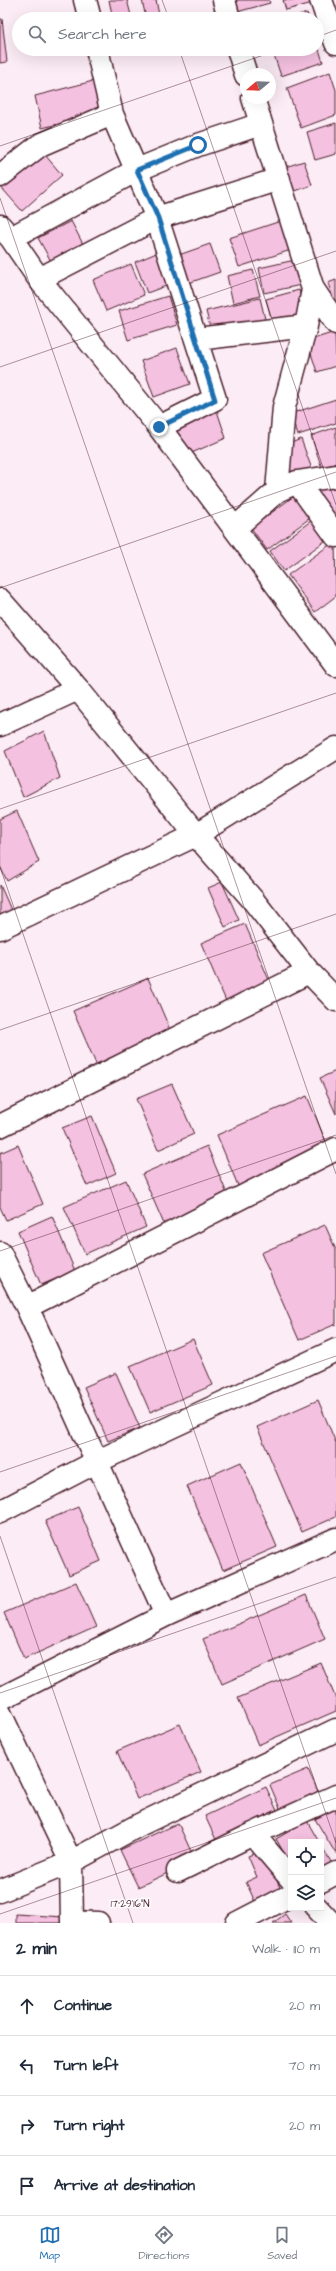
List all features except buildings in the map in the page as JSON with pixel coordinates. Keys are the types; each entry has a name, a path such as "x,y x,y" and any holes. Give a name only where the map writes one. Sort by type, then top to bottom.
{"street":[{"path":"85,0 88,12"},
{"path":"224,0 227,12"},
{"path":"327,5 336,43"},
{"path":"99,56 112,114 158,218 215,400 159,427"},
{"path":"240,56 244,68"},
{"path":"255,104 313,289 336,323"},
{"path":"0,176 40,145 112,114"},
{"path":"261,124 198,145 137,170 6,232 39,279 159,427 336,665"},
{"path":"39,279 158,218 279,179"},
{"path":"277,491 284,407 306,326 313,289"},
{"path":"197,339 306,326"},
{"path":"235,528 277,491 297,482 336,476"},
{"path":"297,482 336,536"},
{"path":"0,600 78,689 196,835 253,900 309,972 336,1000"},
{"path":"0,726 78,689"},
{"path":"0,928 196,835 336,748"},
{"path":"0,1126 309,972"},
{"path":"27,1307 336,1148"},
{"path":"0,1253 27,1307 166,1615"},
{"path":"0,1512 96,1462 334,1357"},
{"path":"0,1699 166,1615 336,1539"},
{"path":"0,1713 71,1862 72,1922 98,1923"},
{"path":"0,1891 71,1862 138,1825 336,1730"},
{"path":"178,1871 253,1834 336,1796"},
{"path":"253,1834 288,1875"},
{"path":"324,1879 336,1874"},
{"path":"245,1921 288,1897"},
{"path":"320,1911 332,1923"}],"route":[{"path":"159,427 215,400 158,218 137,170 198,145"}]}
